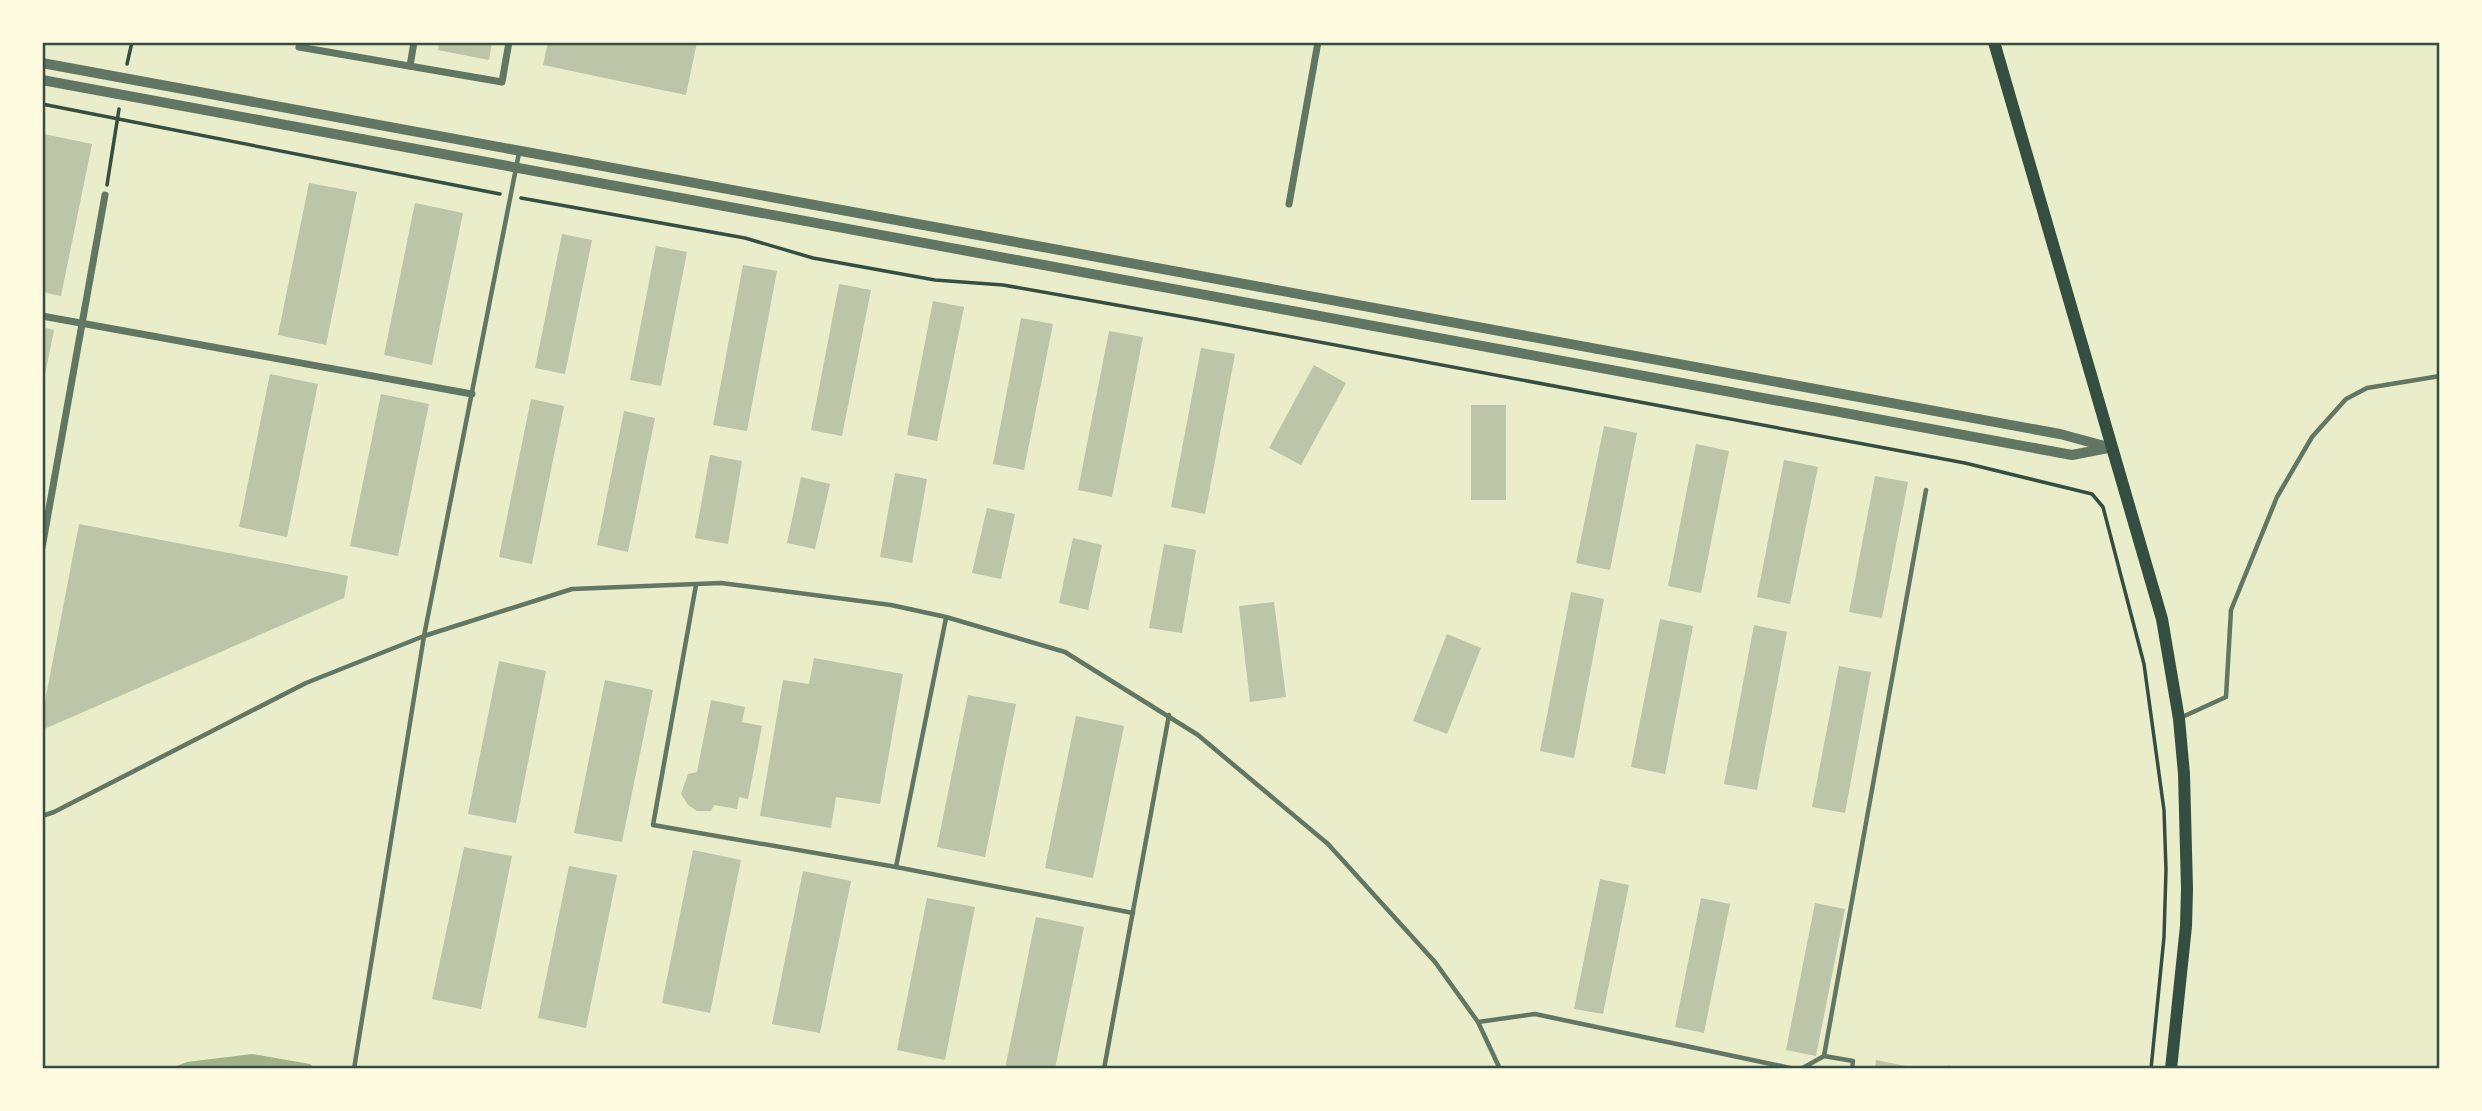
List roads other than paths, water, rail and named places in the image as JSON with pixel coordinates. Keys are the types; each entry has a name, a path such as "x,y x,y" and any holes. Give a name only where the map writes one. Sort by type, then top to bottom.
{"main road":[{"path":"1994,42 2162,619 2179,719 2184,774 2186,926 2171,1069"}],"street":[{"path":"300,42 299,47 502,82 509,42"},
{"path":"410,66 414,42"},
{"path":"1289,204 1318,42"},
{"path":"42,64 2060,434 2112,447"},
{"path":"42,80 2072,455 2112,447"},
{"path":"42,548 105,195"},
{"path":"42,316 472,394"}],"lane":[{"path":"354,1069 424,636 519,153"},
{"path":"2179,719 2226,697 2231,610 2277,497 2312,437 2346,399 2367,388 2440,376"},
{"path":"1824,1056 1926,490"},
{"path":"42,816 306,683 424,636 572,589 721,583 891,605 946,617 1065,652 1198,735 1328,844 1434,962 1478,1022 1500,1069"},
{"path":"696,585 653,825 896,867 1133,913"},
{"path":"896,867 946,617"},
{"path":"1104,1069 1169,715"},
{"path":"1478,1022 1535,1014 1798,1069 1824,1056 1853,1061 1852,1069"}]}
